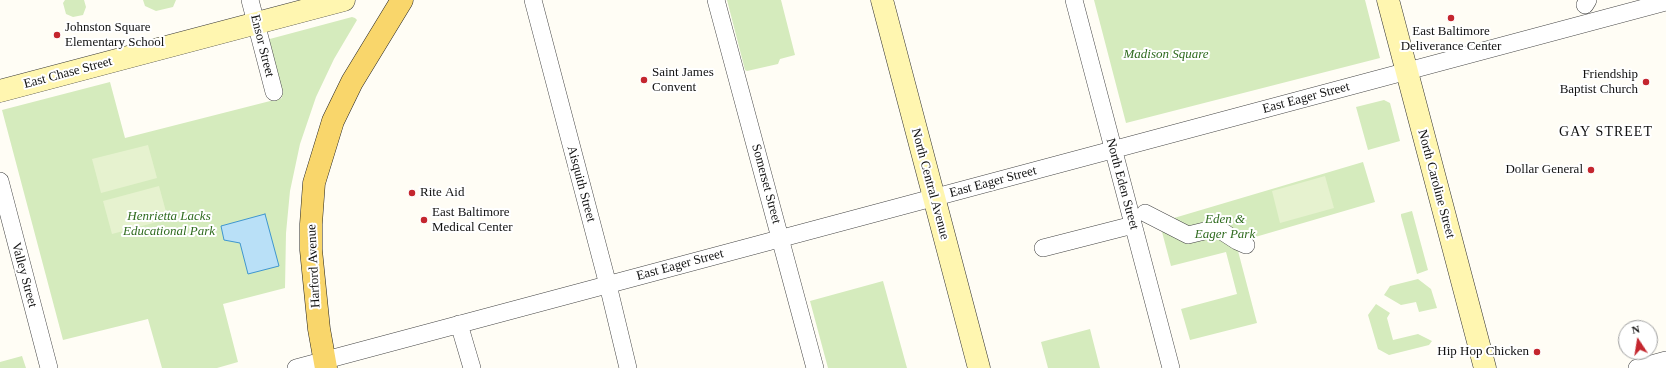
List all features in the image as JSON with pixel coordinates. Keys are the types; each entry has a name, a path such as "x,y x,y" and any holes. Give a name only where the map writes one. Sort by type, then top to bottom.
{"main road":[{"name":"Harford Avenue","path":"325,364 319,329 311,250 314,183 334,121 352,82 402,0"}],"street":[{"name":"Ensor Street","path":"250,0 274,92"},
{"name":"East Chase Street","path":"0,91 344,0"},
{"name":"Aisquith Street","path":"533,0 608,285 628,368"},
{"name":"Somerset Street","path":"716,0 815,368"},
{"name":"North Central Avenue","path":"882,0 979,368"},
{"name":"North Eden Street","path":"1074,0 1113,150 1139,219 1171,368"},
{"name":"North Caroline Street","path":"1388,0 1485,368"},
{"name":"East Eager Street","path":"296,368 325,364 459,324 1666,2"},
{"name":"Valley Street","path":"0,181 49,368"},
{"path":"1043,248 1139,219 1188,235 1217,228 1246,245"},
{"path":"459,324 472,368"},
{"path":"1637,368 1666,360"}],"green space":[{"path":"65,0 84,0 86,7 83,15 73,17 66,14 63,3"},
{"path":"143,0 176,0 173,7 156,11 145,6"},
{"path":"727,0 781,0 795,55 780,59 778,64 747,71 745,70"},
{"name":"Madison Square","path":"1094,0 1365,0 1380,58 1126,123"},
{"name":"Henrietta Lacks Educational Park","path":"352,17 357,20 334,59 316,97 300,144 290,191 286,233 285,288 223,304 238,362 217,368 162,368 148,319 63,340 2,110 110,82 125,138 282,98 266,40"},
{"path":"1384,100 1390,103 1400,141 1368,150 1356,107"},
{"path":"148,145 157,178 101,193 92,159"},
{"name":"Eden & Eager Park","path":"1363,162 1375,202 1245,240 1238,251 1257,323 1190,340 1181,309 1237,294 1226,252 1171,266 1157,213 1174,218"},
{"path":"1325,176 1334,208 1280,223 1272,191"},
{"path":"159,186 168,219 112,234 103,201"},
{"path":"1412,211 1428,270 1417,274 1401,216 1401,214"},
{"path":"1418,279 1431,289 1437,308 1419,312 1416,302 1401,305 1384,295 1390,286"},
{"path":"883,281 907,368 828,368 810,301"},
{"path":"1376,304 1390,313 1387,318 1393,340 1418,334 1432,341 1429,345 1389,355 1378,349 1368,315"},
{"path":"1090,329 1100,368 1048,368 1041,342"},
{"path":"22,356 26,368 0,368 0,362"}],"water":[{"path":"265,214 279,266 248,274 240,243 224,240 221,226"}],"place":[{"name":"East Baltimore Deliverance Center","path":"1451,18"},
{"name":"Johnston Square Elementary School","path":"57,35"},
{"name":"Saint James Convent","path":"644,80"},
{"name":"Friendship Baptist Church","path":"1646,82"},
{"name":"Dollar General","path":"1591,170"},
{"name":"Rite Aid","path":"412,193"},
{"name":"East Baltimore Medical Center","path":"424,220"},
{"name":"Hip Hop Chicken","path":"1537,352"}],"district":[{"name":"GAY STREET","path":"1606,132"}]}
